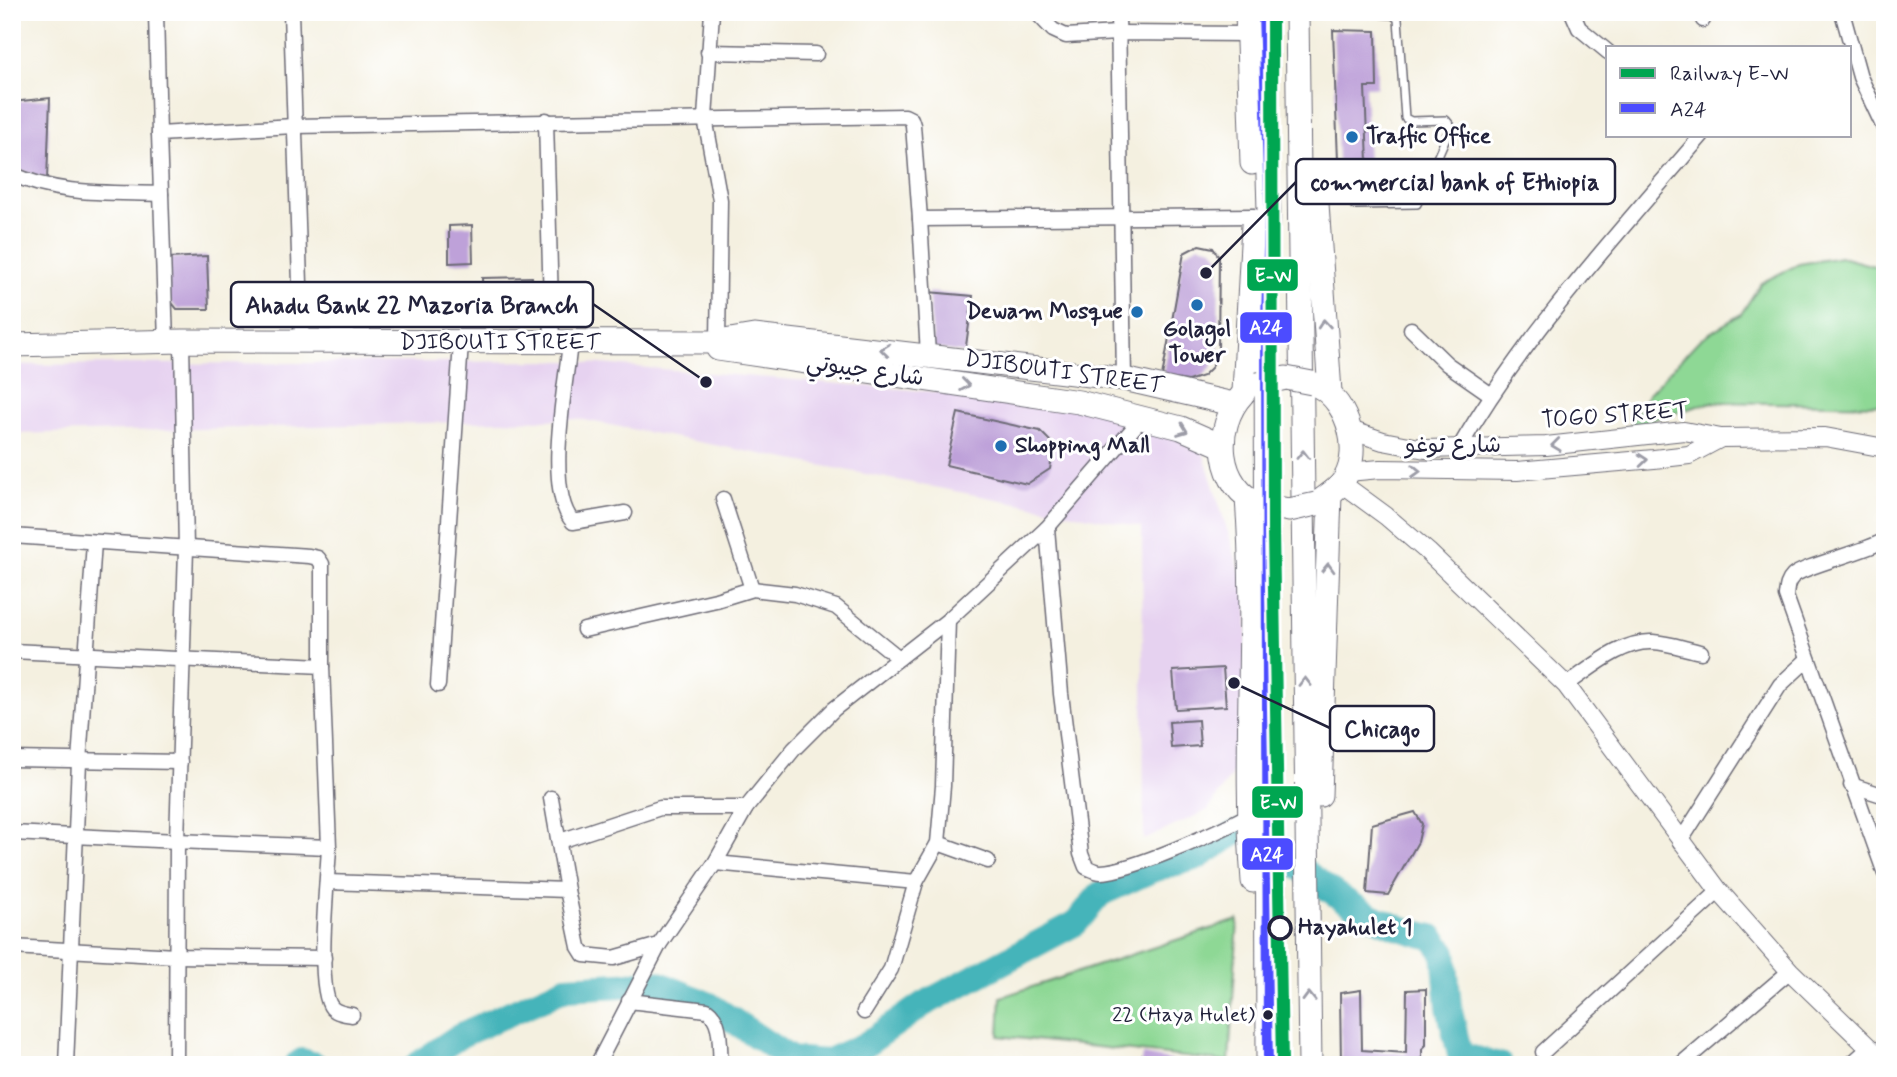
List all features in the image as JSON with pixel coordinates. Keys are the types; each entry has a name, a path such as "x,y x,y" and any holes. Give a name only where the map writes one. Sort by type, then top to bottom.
{"main road":[{"path":"1255,820 1267,600 1266,322 1269,210 1263,12"},
{"path":"1297,12 1302,239 1310,1065"},
{"path":"1307,848 1319,813 1334,488 1350,430 1321,388 1313,12"},
{"path":"1247,23 1254,216 1245,394 1225,424 1222,446 1230,479 1254,502 1289,510 1334,488"},
{"name":"DJIBOUTI STREET","path":"12,354 177,346 265,349 718,342 754,336 1245,394"},
{"name":"DJIBOUTI STREET","path":"12,345 302,344 461,347"},
{"name":"DJIBOUTI STREET","path":"564,345 726,349 752,355"},
{"name":"شارع جيبوتي","path":"752,355 1079,402 1181,428 1222,446"},
{"path":"1245,394 1286,378 1321,388"},
{"path":"1254,502 1251,551 1255,820 1260,876 1267,900 1268,1065"}],"street":[{"path":"156,12 161,194 177,346 186,549 185,660 177,841 176,1065"},
{"path":"291,12 302,344"},
{"path":"712,12 705,118 720,200 718,342"},
{"path":"1037,12 1059,35 1247,23"},
{"path":"1118,12 1124,379"},
{"path":"1572,12 1579,28 1606,50"},
{"path":"1842,12 1849,46"},
{"path":"708,52 816,54"},
{"path":"1855,78 1885,130"},
{"path":"159,134 294,126 905,116 911,118 913,125 928,355"},
{"path":"546,120 564,345 558,468 563,502 573,522 625,513"},
{"path":"1458,450 1490,394 1582,276 1701,136"},
{"path":"12,174 45,188 62,191 161,194"},
{"path":"920,219 1123,215 1254,216"},
{"path":"1411,329 1447,364 1490,394"},
{"path":"438,685 461,347"},
{"path":"597,1065 659,945 715,863 746,808 794,750 834,709 948,620 1047,528 1143,417"},
{"name":"TOGO STREET","path":"1350,430 1384,441 1425,449 1546,446 1684,431 1721,438 1797,436 1885,448"},
{"name":"شارع توغو","path":"1334,488 1381,469 1517,471 1654,459 1689,455 1721,438"},
{"path":"1334,488 1386,516 1428,552 1566,685 1719,891 1790,971 1885,1063"},
{"path":"723,499 752,589"},
{"path":"1047,528 1061,694 1081,854 1086,867 1100,872 1119,868 1255,820"},
{"path":"12,536 318,558 324,571 322,666 329,847 325,993 330,1006 337,1012 352,1015"},
{"path":"1885,540 1841,559 1795,574 1787,584 1786,596 1851,785 1885,874"},
{"path":"66,1065 79,762 94,542"},
{"path":"584,630 716,600 752,589 795,594 836,607 899,658"},
{"path":"864,1012 891,969 916,882 938,842 943,786 948,620"},
{"path":"1566,685 1619,651 1638,643 1653,642 1701,652"},
{"path":"12,651 322,666"},
{"path":"1680,842 1780,685 1808,659"},
{"path":"12,758 79,762 180,762"},
{"path":"1851,785 1885,796"},
{"path":"551,799 579,947 584,955 614,958 659,945"},
{"path":"560,841 660,808 746,808"},
{"path":"12,833 329,847"},
{"path":"938,842 988,861"},
{"path":"715,863 916,882"},
{"path":"327,882 568,890"},
{"path":"1543,1052 1719,891"},
{"path":"12,947 176,956 324,958"},
{"path":"1680,1065 1790,971"},
{"path":"632,995 707,1010 714,1015 721,1065"},
{"path":"1850,1065 1869,1048"}],"lane":[{"path":"1353,12 1394,15 1398,19 1405,118 1411,121 1446,120 1451,125 1417,204 1354,205"}],"shaded area":[{"path":"565,361 1057,402 1194,423 1248,597 1243,758 1208,810 1144,840 1142,527 579,419 12,434 12,365"}],"green space":[{"path":"1841,257 1885,269 1885,405 1712,402 1630,426 1649,393 1700,339 1741,314 1761,283 1799,264"},
{"path":"1238,920 1229,1062 999,1036 1001,997"}],"building":[{"name":"Traffic Office","path":"1333,30 1376,31 1377,87 1365,87 1369,187 1339,187"},
{"path":"50,98 47,180 12,167 12,102"},
{"path":"472,225 473,262 449,263 449,226"},
{"name":"Golagol Tower","path":"1199,245 1213,248 1219,257 1218,352 1212,367 1203,376 1188,381 1162,377 1184,253"},
{"path":"207,256 209,309 177,309 168,298 169,258"},
{"path":"532,277 533,305 483,306 482,278"},
{"path":"928,292 973,296 965,353 934,348"},
{"name":"Shopping Mall","path":"958,413 1040,431 1051,442 1053,451 1050,469 1027,484 946,465"},
{"path":"1223,668 1226,706 1176,709 1173,671"},
{"path":"1198,720 1200,746 1171,748 1169,722"},
{"path":"1415,812 1422,824 1418,842 1388,895 1367,893 1372,824"},
{"path":"1426,989 1426,1045 1422,1049 1422,1065 1341,1065 1340,993 1361,990 1362,1050 1406,1053 1407,990"},
{"path":"1142,1055 1187,1063 1187,1065 1140,1065"}],"waterway":[{"path":"417,1065 461,1035 566,988 657,983 710,1005 791,1059 826,1062 865,1045 922,1005 1076,923 1100,894 1152,870 1198,857 1233,834 1251,829 1357,908 1405,930 1432,937 1444,952 1449,1007 1460,1055 1500,1065"},
{"path":"296,1065 302,1061 315,1065"}],"rail line":[{"name":"E-W","path":"1272,12 1273,530 1282,1065"}],"transit line":[{"name":"A24","path":"1263,12 1269,210 1266,322 1268,1065"}],"place":[{"name":"Traffic Office","path":"1352,137"},
{"name":"commercial bank of Ethiopia","path":"1206,273"},
{"name":"Golagol Tower","path":"1197,305"},
{"name":"Dewam Mosque","path":"1137,312"},
{"name":"Ahadu Bank 22 Mazoria Branch","path":"706,382"},
{"name":"Shopping Mall","path":"1001,446"},
{"name":"Chicago","path":"1234,683"},
{"name":"Hayahulet 1","path":"1280,928"},
{"name":"22 (Haya Hulet)","path":"1268,1015"}]}
